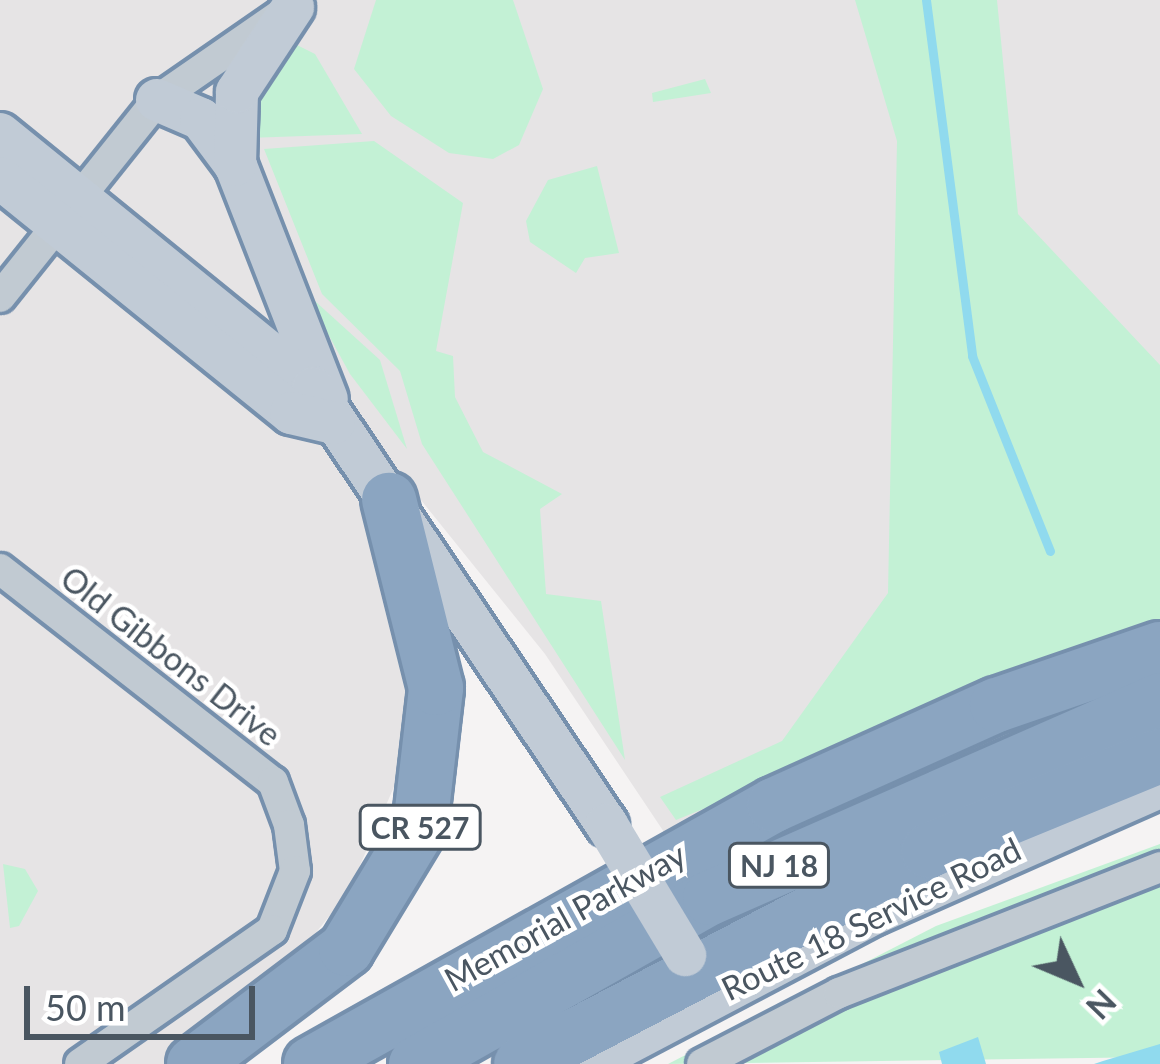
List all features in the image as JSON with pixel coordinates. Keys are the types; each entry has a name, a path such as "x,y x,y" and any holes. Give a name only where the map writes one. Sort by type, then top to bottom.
{"highway":[{"name":"CR 527","path":"194,1064 346,950 421,827 436,688 389,500"},
{"path":"998,705 1160,624"},
{"name":"Memorial Parkway","path":"311,1064 620,884 998,705 1160,649"},
{"name":"Memorial Parkway","path":"416,1064 710,898 1160,700"},
{"path":"521,1064 689,962 976,829 1160,756"}],"main road":[{"path":"236,166 237,92 299,4"},
{"path":"157,100 201,119 236,166 334,423"},
{"path":"0,134 66,208"},
{"path":"0,178 66,208 313,388 608,825 689,962"},
{"name":"Route 18 Service Road","path":"588,1064 875,913 1160,787"}],"street":[{"path":"0,297 66,208 157,100 299,4"},
{"name":"Old Gibbons Drive","path":"0,569 273,782 289,825 295,871 272,930 80,1064"},
{"path":"702,1064 839,993 1160,867"}],"shaded area":[{"path":"0,0 1160,0 1160,637 666,835 545,654 400,474 428,670 406,759 348,893 280,977 169,1064 0,1064"}],"green space":[{"path":"376,0 513,0 543,89 519,145 493,159 449,153 391,116 354,69"},
{"path":"855,0 997,0 1018,214 1160,365 1160,623 676,820 660,797 782,741 888,593 897,141"},
{"path":"297,45 315,54 362,134 249,138 250,108"},
{"path":"705,79 711,93 653,102 652,93"},
{"path":"374,141 463,203 436,351 453,356 455,397 483,452 562,494 540,509 546,594 601,601 625,760 422,444 400,371 322,294 264,149"},
{"path":"597,166 619,253 585,258 576,273 530,242 526,221 548,180"},
{"path":"305,292 380,360 407,449 350,374"},
{"path":"1160,844 1160,1057 668,1064 936,926"},
{"path":"3,864 25,869 38,891 19,926 10,928"}],"water":[{"path":"978,1037 986,1064 942,1064 939,1052"},
{"path":"1160,1044 1160,1064 1094,1064 1103,1061"}],"waterway":[{"path":"926,0 972,356 1050,551"}]}
